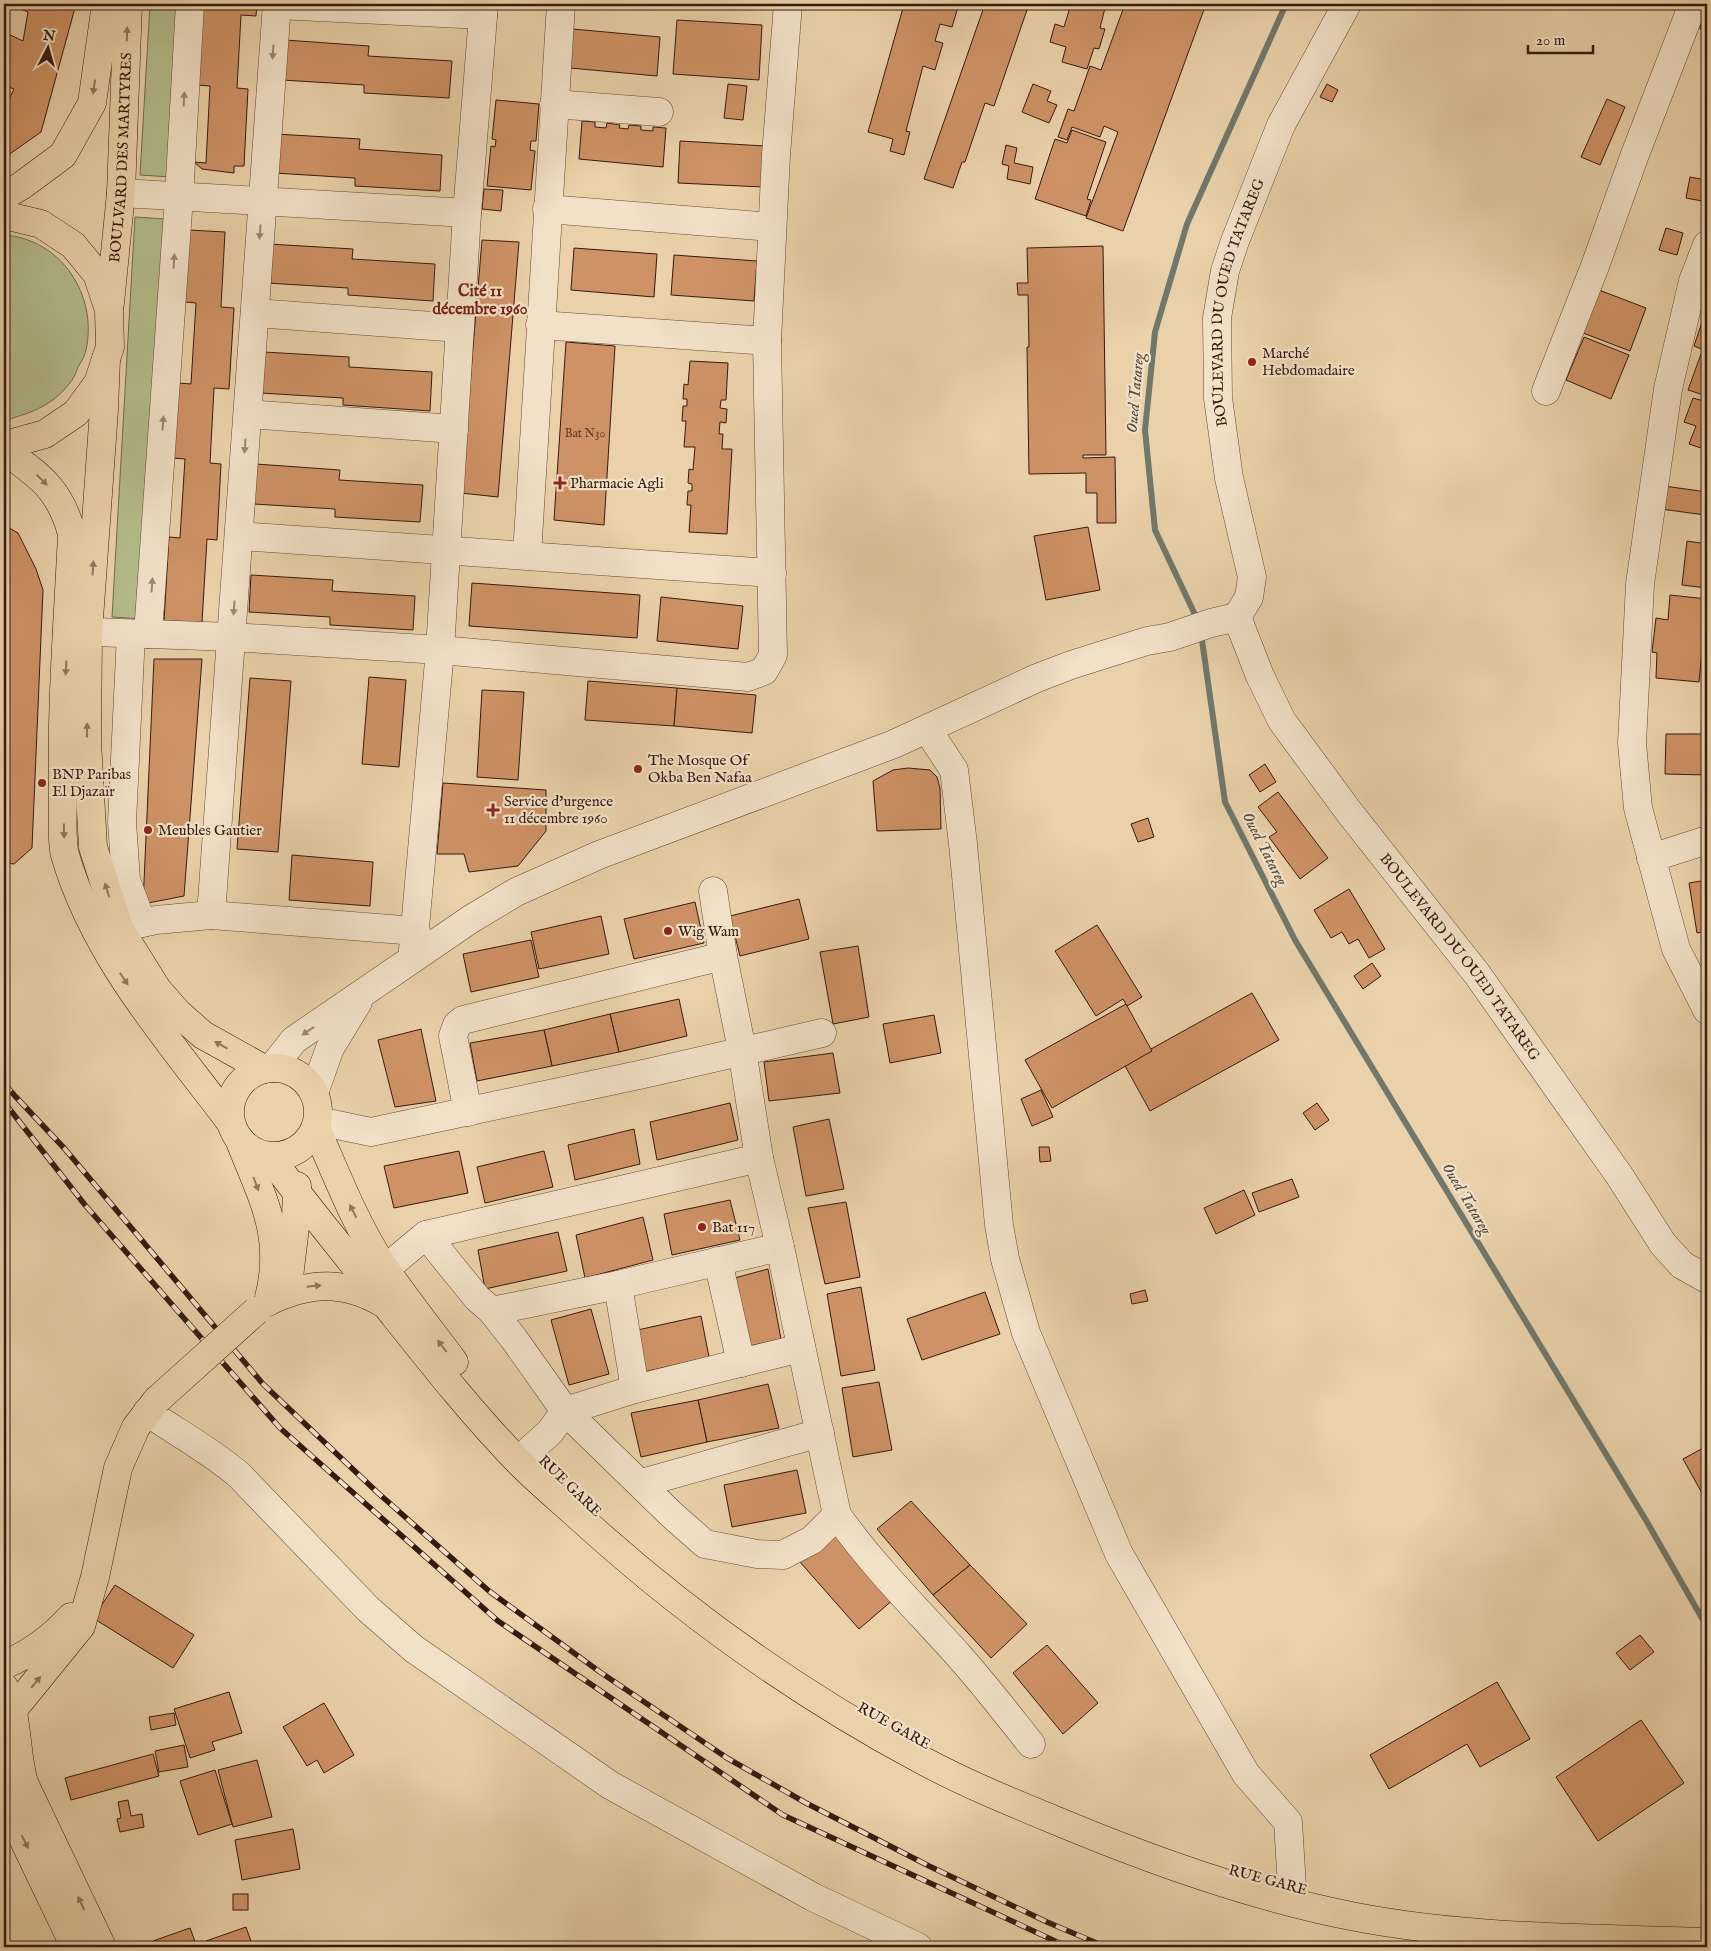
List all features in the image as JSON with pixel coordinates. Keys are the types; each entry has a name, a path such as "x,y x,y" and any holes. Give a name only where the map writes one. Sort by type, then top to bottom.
{"main road":[{"path":"4,196 63,155 92,103 106,4"},
{"name":"BOULVARD DES MARTYRES","path":"109,310 121,193 128,4"},
{"path":"4,215 41,224 73,245 97,274 109,310 110,347 98,382 76,413 45,434 4,444"},
{"path":"106,359 104,410 78,632 62,740 64,853 85,911 134,996 235,1131 252,1150 282,1154 304,1146 317,1124 318,1106 314,1092 307,1082 297,1074 285,1069 268,1068 251,1074 240,1083 233,1095 230,1109 235,1131 271,1223 275,1243 275,1263 270,1302"},
{"path":"4,450 46,483 58,498 67,515 72,534 93,847 157,988 178,1013 203,1035 268,1068"},
{"name":"RUE GARE","path":"317,1124 348,1202 385,1269 458,1367 486,1401 531,1449 613,1528 684,1586 772,1651 846,1699 930,1746 988,1774 1127,1834 1207,1863 1292,1887 1358,1902 1429,1913 1514,1919 1707,1927"},
{"path":"270,1302 294,1244 297,1194 282,1154"},
{"name":"RUE GARE","path":"297,1194 418,1346 520,1462 604,1540 673,1599 761,1664 837,1712 921,1760 981,1789 1147,1857 1289,1902 1356,1917 1429,1928 1510,1936 1707,1942"},
{"path":"102,1947 24,1783 7,1706 77,1632 83,1619 95,1577 118,1468 136,1427 152,1406 270,1302 304,1288 338,1286 355,1290 386,1305"},
{"path":"4,1665 32,1650 57,1632 88,1600"},
{"path":"4,1799 75,1947"}],"street":[{"path":"190,4 179,197 122,822 130,926 212,915 416,931"},
{"path":"212,915 277,4 483,10 467,213 440,650 412,959"},
{"path":"527,555 561,4"},
{"path":"78,632 232,637 440,650 748,677 764,671 773,655 767,341 776,155 788,4"},
{"name":"BOULEVARD DU OUED TATAREG","path":"1347,4 1281,125 1225,271 1217,318 1218,398 1229,478 1252,576 1248,598 1224,620 1260,676 1282,720 1349,812 1477,974 1619,1175 1663,1244 1682,1265 1707,1280"},
{"path":"1546,391 1693,4"},
{"path":"554,104 659,112"},
{"path":"121,193 467,213"},
{"path":"547,210 772,227"},
{"path":"1707,245 1693,281 1668,389 1640,584 1632,743 1638,808 1676,949 1707,1010"},
{"path":"255,313 460,328"},
{"path":"540,325 767,341"},
{"path":"248,414 454,429"},
{"path":"239,536 772,573"},
{"path":"268,1068 294,1040 471,918 516,892 608,852 894,744 1037,678 1071,665 1224,620"},
{"path":"927,728 954,770 963,844 999,1225 1005,1259 1026,1333 1119,1554 1246,1774 1288,1822 1292,1887"},
{"path":"1651,858 1707,840"},
{"path":"713,891 723,956 742,1050 758,1158 780,1247 837,1515 858,1545 958,1656 1031,1744"},
{"path":"468,1112 453,1036 457,1025 463,1020 723,956"},
{"path":"314,1092 330,1048 363,994"},
{"path":"317,1124 372,1132 822,1033"},
{"path":"385,1269 426,1235 758,1158"},
{"path":"426,1235 476,1298 492,1311 565,1411 642,1483 672,1515 705,1544 757,1554 783,1555 812,1540 837,1515"},
{"path":"492,1311 618,1285 780,1247"},
{"path":"718,1261 740,1363"},
{"path":"618,1285 635,1389"},
{"path":"531,1449 550,1432 565,1411 635,1389 801,1348"},
{"path":"152,1406 192,1442 219,1458 239,1475 368,1609 414,1649 601,1779 813,1897 918,1947"},
{"path":"642,1483 820,1432"}],"green space":[{"path":"150,4 181,4 171,177 140,175"},
{"path":"135,217 165,219 142,619 112,617"},
{"path":"4,235 24,239 43,247 71,273 80,290 86,309 88,329 85,354 73,378 62,392 49,403 7,420 4,420"}],"building":[{"path":"9,4 76,4 41,132 4,158 4,109 14,89 4,85 4,32 23,41 28,12"},
{"path":"217,4 257,4 256,16 241,15 237,88 248,89 244,166 234,166 234,173 202,169 194,162 206,163 210,86 198,85 203,8 217,8"},
{"path":"909,4 959,4 952,27 940,24 935,41 943,43 935,70 923,66 906,131 910,132 904,155 890,151 893,139 868,132 903,8 908,9"},
{"path":"985,4 1029,4 994,106 985,103 965,162 962,162 953,188 924,179"},
{"path":"1071,4 1091,4 1105,8 1100,28 1105,29 1099,49 1094,48 1087,69 1062,62 1066,47 1050,42 1055,24 1064,27"},
{"path":"1125,4 1206,4 1123,231 1086,218 1118,132 1104,126 1100,137 1072,127 1067,140 1058,137 1068,109 1074,111 1090,66 1101,70"},
{"path":"1703,4 1707,5 1707,30 1700,29"},
{"path":"677,20 762,25 759,80 673,74"},
{"path":"573,29 660,37 657,76 570,68"},
{"path":"285,40 369,46 368,56 452,61 449,98 364,93 364,85 282,80"},
{"path":"728,84 747,86 743,120 724,118"},
{"path":"1033,84 1051,91 1047,101 1057,105 1049,123 1022,112"},
{"path":"1327,84 1338,90 1332,102 1320,97"},
{"path":"1607,99 1625,107 1600,165 1581,157"},
{"path":"496,100 539,104 536,141 531,141 530,150 535,151 531,190 487,186 491,146 495,147 496,140 492,139"},
{"path":"582,121 595,122 595,127 606,128 607,123 620,125 619,128 628,129 629,125 641,126 641,130 653,131 653,127 666,128 663,167 579,159"},
{"path":"1072,130 1106,142 1087,199 1091,200 1086,216 1035,199 1055,139 1067,143"},
{"path":"276,134 360,139 359,149 442,155 440,191 355,186 355,178 274,173"},
{"path":"680,141 765,146 763,187 678,183"},
{"path":"1006,145 1017,148 1014,163 1033,167 1030,184 1007,179 1009,166 1002,164"},
{"path":"1690,177 1706,180 1702,201 1686,198"},
{"path":"484,189 503,190 501,211 482,209"},
{"path":"1666,228 1683,233 1677,255 1659,250"},
{"path":"189,230 225,232 221,307 234,308 229,389 214,388 210,463 221,464 217,540 207,539 202,622 164,621 169,537 180,538 185,459 173,458 178,383 191,384 196,303 185,302"},
{"path":"482,240 519,242 498,497 461,493"},
{"path":"269,244 353,249 352,259 435,264 433,301 348,295 348,288 267,283"},
{"path":"1103,246 1106,455 1083,455 1083,458 1115,457 1116,523 1097,523 1097,493 1086,493 1086,473 1029,474 1028,295 1018,295 1017,283 1028,283 1027,248"},
{"path":"574,248 657,254 654,297 571,290"},
{"path":"674,255 757,261 754,301 671,295"},
{"path":"1599,290 1646,308 1630,351 1583,333"},
{"path":"1707,307 1707,351 1694,346"},
{"path":"1584,337 1629,355 1611,399 1566,380"},
{"path":"566,342 615,346 604,525 554,520"},
{"path":"264,352 349,357 349,367 432,372 430,411 343,405 343,398 261,393"},
{"path":"1701,354 1707,356 1707,396 1688,390"},
{"path":"690,361 728,363 726,400 721,400 720,408 727,409 726,423 720,422 719,434 723,434 722,449 732,449 727,534 689,532 691,505 687,505 688,491 692,491 692,484 688,483 689,469 693,470 695,447 684,447 686,421 682,421 683,406 687,406 687,399 683,399 684,384 688,385"},
{"path":"1693,398 1707,402 1707,450 1689,444 1696,426 1684,422"},
{"path":"256,464 340,470 339,480 423,485 420,522 335,517 335,509 254,504"},
{"path":"1664,486 1707,492 1705,515 1661,509"},
{"path":"4,525 18,533 36,569 43,590 32,848 14,864 4,863"},
{"path":"1088,527 1100,590 1046,600 1034,536"},
{"path":"1687,541 1707,544 1707,588 1682,585"},
{"path":"251,575 333,580 332,591 415,596 413,630 330,625 330,617 249,612"},
{"path":"472,583 640,595 637,638 469,626"},
{"path":"1670,595 1707,599 1699,682 1656,678 1657,653 1652,652 1656,618 1668,620"},
{"path":"661,597 743,606 738,649 657,641"},
{"path":"154,659 202,659 184,896 143,904"},
{"path":"369,677 406,680 399,767 362,764"},
{"path":"250,678 291,681 278,852 237,849"},
{"path":"588,681 677,688 674,726 585,720"},
{"path":"677,688 756,695 752,733 674,726"},
{"path":"482,690 524,692 518,780 477,777"},
{"path":"1666,734 1706,734 1706,775 1665,774"},
{"path":"1265,764 1276,782 1260,792 1249,775"},
{"path":"908,768 930,770 937,777 940,788 941,829 877,831 873,781 893,770"},
{"name":"Service d'urgence 11 décembre 1960","path":"443,783 546,790 546,831 518,866 469,872 464,854 437,854"},
{"path":"1278,792 1328,858 1300,879 1269,837 1277,832 1258,807"},
{"path":"1148,818 1154,837 1138,842 1131,824"},
{"path":"292,855 373,862 370,906 289,900"},
{"path":"1707,880 1707,931 1697,933 1689,883"},
{"path":"1349,889 1385,949 1369,958 1358,939 1349,944 1342,932 1331,938 1314,910"},
{"path":"799,899 809,939 740,956 730,916"},
{"path":"695,902 704,943 634,959 624,919"},
{"path":"601,916 609,954 539,969 531,932"},
{"path":"1097,925 1142,997 1127,1006 1123,999 1096,1016 1055,951"},
{"path":"531,940 539,977 471,992 463,954"},
{"path":"858,946 869,1017 833,1024 820,952"},
{"path":"1372,963 1381,976 1363,989 1354,976"},
{"path":"1252,993 1279,1040 1150,1111 1124,1064"},
{"path":"679,999 687,1036 619,1052 610,1014"},
{"path":"1126,1004 1152,1051 1052,1108 1025,1060"},
{"path":"610,1014 619,1052 552,1066 544,1030"},
{"path":"934,1015 941,1053 890,1063 883,1024"},
{"path":"421,1029 436,1101 395,1107 378,1040"},
{"path":"544,1030 552,1066 477,1081 470,1043"},
{"path":"833,1053 840,1093 769,1101 764,1062"},
{"path":"1041,1090 1053,1117 1032,1126 1021,1099"},
{"path":"730,1103 738,1140 657,1160 650,1122"},
{"path":"1317,1103 1329,1120 1315,1130 1303,1113"},
{"path":"829,1119 844,1189 806,1196 793,1127"},
{"path":"634,1129 640,1164 575,1180 568,1145"},
{"path":"1039,1147 1049,1147 1051,1161 1040,1162"},
{"path":"459,1151 468,1193 394,1208 384,1166"},
{"path":"544,1151 553,1187 485,1203 477,1167"},
{"path":"1292,1179 1299,1197 1259,1212 1252,1193"},
{"path":"1244,1190 1255,1215 1216,1234 1204,1208"},
{"name":"Bat 117","path":"730,1200 740,1240 672,1255 664,1214"},
{"path":"846,1202 860,1277 825,1284 808,1208"},
{"path":"643,1217 653,1260 585,1278 576,1235"},
{"path":"558,1232 567,1271 485,1289 478,1250"},
{"path":"768,1269 781,1339 741,1348 727,1280"},
{"path":"861,1287 875,1370 841,1376 827,1294"},
{"path":"1145,1290 1148,1301 1132,1304 1130,1294"},
{"path":"985,1292 1000,1334 922,1360 907,1319"},
{"path":"591,1309 609,1374 569,1385 551,1320"},
{"path":"701,1316 709,1357 640,1373 633,1331"},
{"path":"879,1382 892,1450 853,1457 842,1388"},
{"path":"768,1384 779,1428 707,1442 698,1400"},
{"path":"698,1400 707,1442 641,1457 631,1413"},
{"path":"1707,1446 1707,1502 1683,1459"},
{"path":"797,1470 806,1513 732,1527 724,1485"},
{"path":"911,1501 970,1565 933,1595 877,1529"},
{"path":"836,1531 894,1599 859,1629 800,1562"},
{"path":"970,1565 1027,1624 991,1658 933,1595"},
{"path":"115,1585 194,1635 173,1668 93,1618"},
{"path":"1640,1635 1654,1652 1630,1670 1616,1653"},
{"path":"1047,1645 1098,1703 1063,1734 1013,1673"},
{"path":"1497,1682 1530,1739 1480,1767 1467,1744 1389,1789 1370,1755"},
{"path":"229,1692 242,1733 212,1742 215,1750 190,1758 174,1709"},
{"path":"324,1703 354,1755 324,1773 317,1760 307,1766 283,1727"},
{"path":"174,1713 176,1725 151,1730 149,1717"},
{"path":"1641,1720 1684,1783 1598,1841 1556,1777"},
{"path":"184,1745 188,1767 159,1772 155,1751"},
{"path":"153,1754 159,1776 71,1800 65,1778"},
{"path":"257,1760 272,1817 233,1827 218,1770"},
{"path":"215,1770 232,1824 198,1835 180,1781"},
{"path":"128,1800 131,1816 142,1814 144,1827 120,1832 117,1819 121,1818 118,1802"},
{"path":"293,1829 300,1869 242,1880 235,1840"},
{"path":"233,1894 248,1894 248,1910 233,1910"},
{"path":"246,1927 253,1947 208,1947 206,1941"},
{"path":"190,1928 197,1947 155,1947 153,1941"}],"waterway":[{"name":"Oued Tatareg","path":"1198,621 1155,530 1145,430 1155,332 1187,224 1286,4"},
{"name":"Oued Tatareg","path":"1201,633 1225,802 1295,940 1647,1522 1707,1627"}],"railway":[{"path":"4,1083 64,1148 263,1384 378,1493 489,1591 600,1672 727,1758 806,1803 929,1866 1047,1922 1106,1947"},
{"path":"4,1102 85,1205 280,1428 498,1621 783,1815 1068,1947"}],"place":[{"name":"Marché Hebdomadaire","path":"1252,362"},
{"name":"Pharmacie Agli","path":"560,483"},
{"name":"The Mosque Of Okba Ben Nafaa","path":"638,769"},
{"name":"BNP Paribas El Djazaïr","path":"42,783"},
{"name":"Service d'urgence 11 décembre 1960","path":"493,810"},
{"name":"Meubles Gautier","path":"148,830"},
{"name":"Wig Wam","path":"668,931"},
{"name":"Bat 117","path":"702,1227"}],"district":[{"name":"Cité 11 décembre 1960","path":"480,301"}]}
